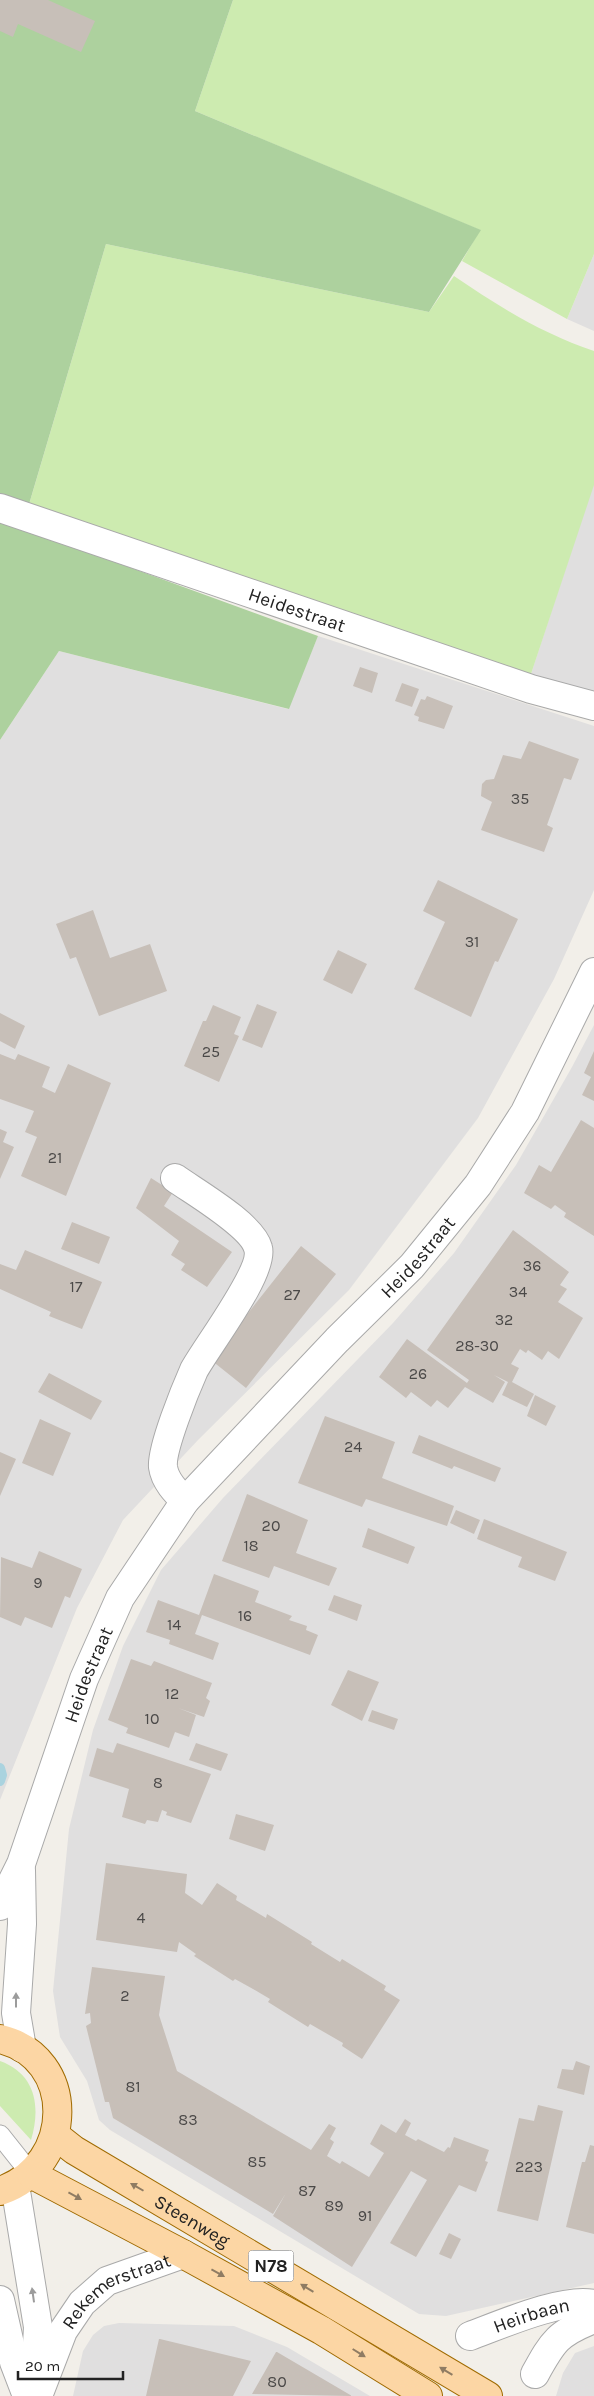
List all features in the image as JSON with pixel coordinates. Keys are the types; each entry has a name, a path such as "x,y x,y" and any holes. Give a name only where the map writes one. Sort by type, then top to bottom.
{"main road":[{"path":"11,2044 37,2061 49,2077 56,2096 58,2116 56,2135 50,2150 15,2183"},
{"name":"Steenweg","path":"56,2135 88,2159 488,2396"},
{"name":"Steenweg","path":"15,2183 52,2184 321,2330 428,2396"}],"street":[{"name":"Heidestraat","path":"0,508 522,686 594,706"},
{"name":"Heidestraat","path":"0,1906 20,1864 84,1679 120,1598 185,1502 338,1340 412,1266 478,1185 525,1112 594,972"},
{"path":"175,1178 249,1230 259,1249 254,1273 194,1370 169,1437 163,1467 169,1484 185,1502"},
{"name":"Heidestraat","path":"11,2044 16,2013 22,1924 20,1864"},
{"name":"Rekemerstraat","path":"15,2183 38,2328 34,2396"},
{"name":"Rekemerstraat","path":"38,2396 63,2331 82,2303 107,2281 183,2254"},
{"path":"0,2300 4,2332 20,2381 27,2396"},
{"name":"Heirbaan","path":"470,2336 541,2311 571,2305 594,2304"},
{"name":"Heirbaan","path":"535,2374 553,2342 566,2331 594,2319"},
{"path":"4,2332 38,2328"}],"lane":[{"path":"0,2135 15,2183"}],"shaded area":[{"path":"594,254 594,331 567,319"},
{"path":"594,485 594,695 529,680"},
{"path":"318,636 594,726 594,890 554,979 478,1118 349,1290 199,1439 123,1520 77,1608 0,1800 0,740 59,651 288,709"},
{"path":"594,1025 594,2283 446,2316 419,2314 110,2130 99,2120 87,2081 60,2037 53,1991 69,1829 93,1730 123,1646 161,1570 223,1498 393,1323 454,1253 516,1165"},
{"path":"119,2323 234,2326 287,2347 370,2396 73,2396 83,2351 93,2335 104,2326"},
{"path":"594,2346 594,2396 556,2396 563,2373 575,2353"}],"green space":[{"path":"0,0 233,0 195,111 481,230 429,312 106,244 22,528 318,636 289,709 59,651 0,740"},
{"path":"233,0 594,0 594,254 567,319 462,261 480,230 195,111"},
{"path":"106,244 429,312 454,276 487,298 539,328 594,351 594,485 529,680 28,508"},
{"path":"0,2061 21,2074 33,2093 35,2116 31,2140 0,2106"}],"building":[{"path":"0,0 48,0 95,21 81,52 18,24 13,37 0,31"},
{"path":"360,667 378,673 372,693 353,686"},
{"path":"402,683 419,689 412,707 395,701"},
{"path":"427,696 453,706 444,729 418,721 419,717 414,715 421,699 425,700"},
{"path":"529,741 579,759 571,780 564,778 547,825 553,828 544,852 481,830 492,802 481,796 482,784 486,780 494,779 503,755 521,759"},
{"path":"438,880 518,919 498,962 495,961 471,1017 414,989 445,922 423,911"},
{"path":"93,910 110,958 150,944 167,991 99,1016 76,957 70,959 56,924"},
{"path":"338,950 367,964 352,994 323,980"},
{"path":"257,1004 277,1012 262,1048 242,1040"},
{"path":"213,1005 241,1017 234,1034 239,1036 219,1082 184,1066 203,1021 206,1021"},
{"path":"0,1013 25,1026 15,1049 0,1041"},
{"path":"594,1051 594,1101 582,1095 591,1077 584,1073"},
{"path":"0,1054 15,1060 18,1054 50,1067 42,1087 55,1093 68,1064 111,1083 66,1196 21,1176 37,1137 25,1132 34,1111 0,1099"},
{"path":"581,1120 594,1128 594,1236 564,1217 566,1213 555,1205 551,1209 524,1193 539,1165 551,1172"},
{"path":"0,1129 7,1132 3,1142 14,1147 0,1179"},
{"path":"151,1178 173,1192 164,1206 232,1252 207,1287 181,1270 185,1264 171,1255 179,1241 136,1208"},
{"path":"72,1222 110,1237 99,1264 61,1249"},
{"path":"513,1230 569,1272 560,1285 567,1289 558,1302 583,1318 559,1359 548,1351 542,1360 528,1350 526,1353 520,1349 511,1364 519,1368 512,1382 534,1394 527,1407 502,1395 508,1382 494,1375 505,1382 493,1403 465,1387 448,1408 437,1400 431,1407 411,1392 406,1398 379,1377 407,1339 467,1383 469,1380 427,1350"},
{"path":"301,1246 336,1274 246,1388 211,1360"},
{"path":"25,1250 102,1282 82,1329 49,1316 51,1312 0,1289 0,1264 16,1270"},
{"path":"49,1373 102,1401 91,1420 38,1392"},
{"path":"535,1395 556,1406 546,1426 527,1416"},
{"path":"325,1416 395,1442 382,1478 454,1506 447,1526 366,1499 362,1507 298,1483"},
{"path":"40,1419 71,1433 53,1476 22,1463"},
{"path":"419,1435 501,1468 495,1482 454,1466 452,1469 412,1453"},
{"path":"0,1452 16,1459 0,1496"},
{"path":"247,1494 308,1520 296,1553 337,1568 329,1586 274,1566 269,1578 222,1561"},
{"path":"456,1510 480,1520 474,1534 450,1523"},
{"path":"484,1519 567,1552 555,1581 518,1567 522,1557 477,1539"},
{"path":"368,1528 415,1547 408,1564 362,1547"},
{"path":"39,1551 82,1569 70,1598 65,1596 52,1628 25,1617 21,1626 0,1617 1,1557 32,1568"},
{"path":"214,1574 259,1591 255,1602 292,1616 289,1620 307,1626 306,1630 318,1635 310,1655 202,1615 195,1634 219,1643 213,1660 169,1644 170,1640 146,1632 158,1600 199,1615"},
{"path":"334,1595 362,1605 357,1621 328,1610"},
{"path":"131,1659 151,1666 154,1661 212,1683 206,1698 210,1701 204,1717 178,1708 196,1715 189,1737 175,1732 169,1748 126,1733 128,1728 108,1720"},
{"path":"348,1670 379,1682 362,1721 331,1705"},
{"path":"372,1710 398,1719 394,1730 368,1721"},
{"path":"117,1743 211,1774 191,1823 166,1815 167,1812 162,1810 158,1822 147,1820 145,1824 122,1817 129,1789 89,1776 97,1748 113,1753"},
{"path":"196,1743 228,1754 221,1771 189,1760"},
{"path":"236,1814 274,1825 265,1851 229,1839"},
{"path":"106,1863 187,1874 185,1893 202,1905 217,1883 237,1896 236,1900 266,1918 267,1914 340,1962 342,1959 386,1986 384,1990 400,2000 362,2059 342,2046 343,2043 310,2024 308,2027 268,2002 270,1999 235,1979 233,1981 194,1956 196,1954 179,1942 177,1952 96,1940"},
{"path":"92,1967 165,1976 159,2015 177,2071 311,2150 329,2124 336,2128 330,2139 334,2142 327,2156 340,2164 342,2161 369,2177 384,2153 370,2144 381,2124 396,2133 405,2119 411,2123 405,2135 416,2141 418,2139 444,2152 448,2147 450,2148 454,2137 489,2150 485,2161 488,2162 476,2192 459,2185 416,2257 390,2243 427,2180 411,2171 352,2267 273,2216 286,2193 273,2214 113,2118 109,2102 105,2102 86,2026 91,2023 90,2013 85,2014"},
{"path":"576,2061 590,2066 584,2095 557,2088 562,2069 573,2070"},
{"path":"538,2105 563,2111 538,2221 497,2211 519,2118 534,2121"},
{"path":"590,2145 594,2146 594,2234 566,2227 582,2162 585,2162"},
{"path":"449,2233 461,2239 451,2259 439,2254"},
{"path":"159,2339 251,2361 233,2396 146,2396"},
{"path":"277,2352 352,2396 252,2394"}],"waterway":[{"path":"0,1768 2,1775 0,1781"}]}
